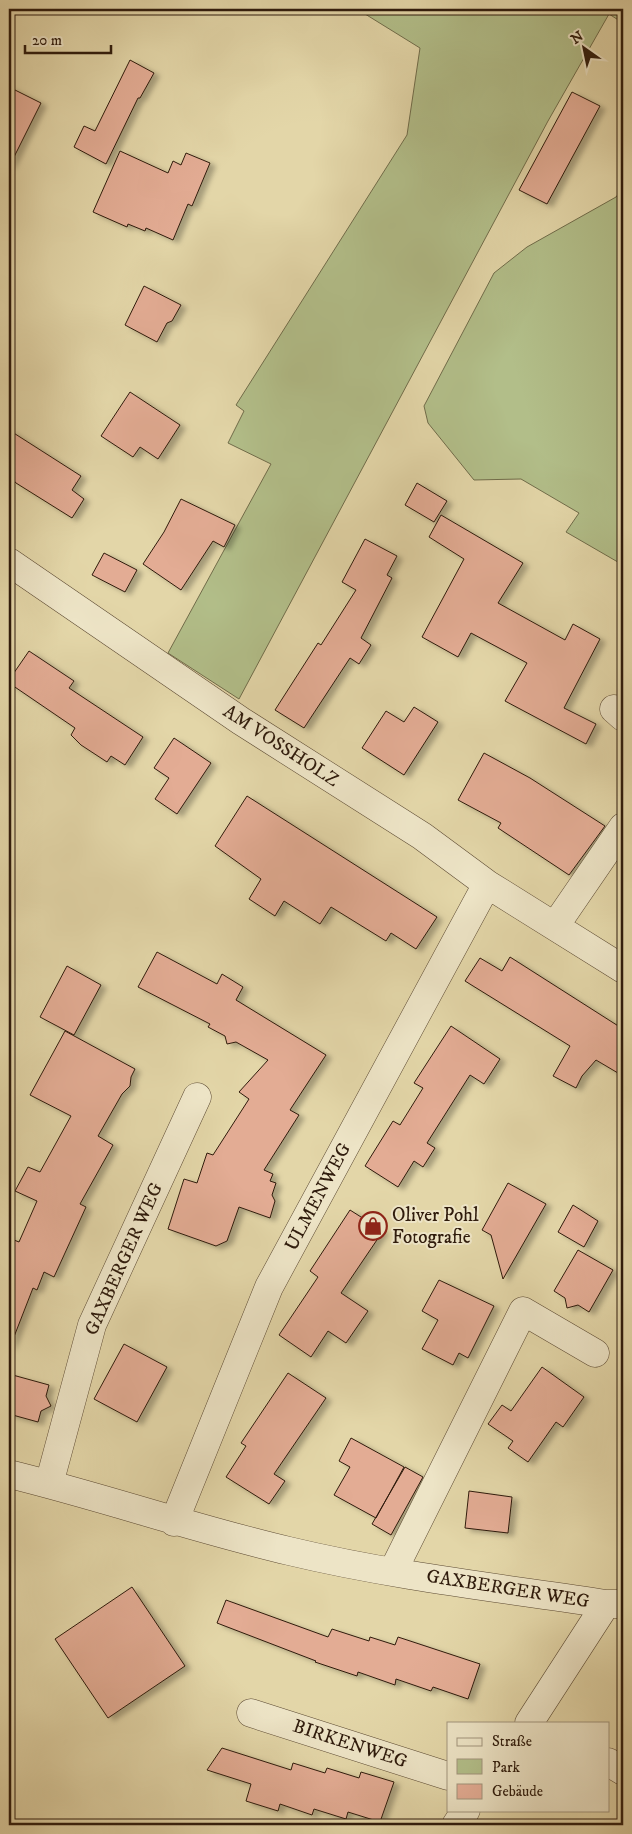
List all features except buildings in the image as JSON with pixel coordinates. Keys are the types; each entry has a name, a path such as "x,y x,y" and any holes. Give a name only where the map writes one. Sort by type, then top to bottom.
{"street":[{"name":"AM VOSSHOLZ","path":"9,562 241,722 422,836 487,884 623,970"},
{"path":"555,926 623,827"},
{"name":"ULMENWEG","path":"174,1522 270,1287 487,884"},
{"name":"GAXBERGER WEG","path":"49,1484 92,1325 197,1097"},
{"path":"394,1571 522,1311 595,1353"},
{"name":"GAXBERGER WEG","path":"9,1474 49,1484 174,1522 290,1552 394,1571 615,1604"},
{"path":"535,1721 615,1604"},
{"name":"BIRKENWEG","path":"251,1713 447,1776"},
{"path":"610,1763 623,1771"},
{"path":"456,1825 465,1812"}],"green space":[{"path":"357,9 623,9 623,23 609,14 548,121 239,699 168,653 271,464 228,443 244,411 236,405 407,135 420,48"},
{"path":"623,188 623,565 566,532 579,513 521,479 474,480 428,423 424,406 494,273 527,247 616,197"}],"place":[{"name":"Oliver Pohl Fotografie","path":"373,1226"}]}
